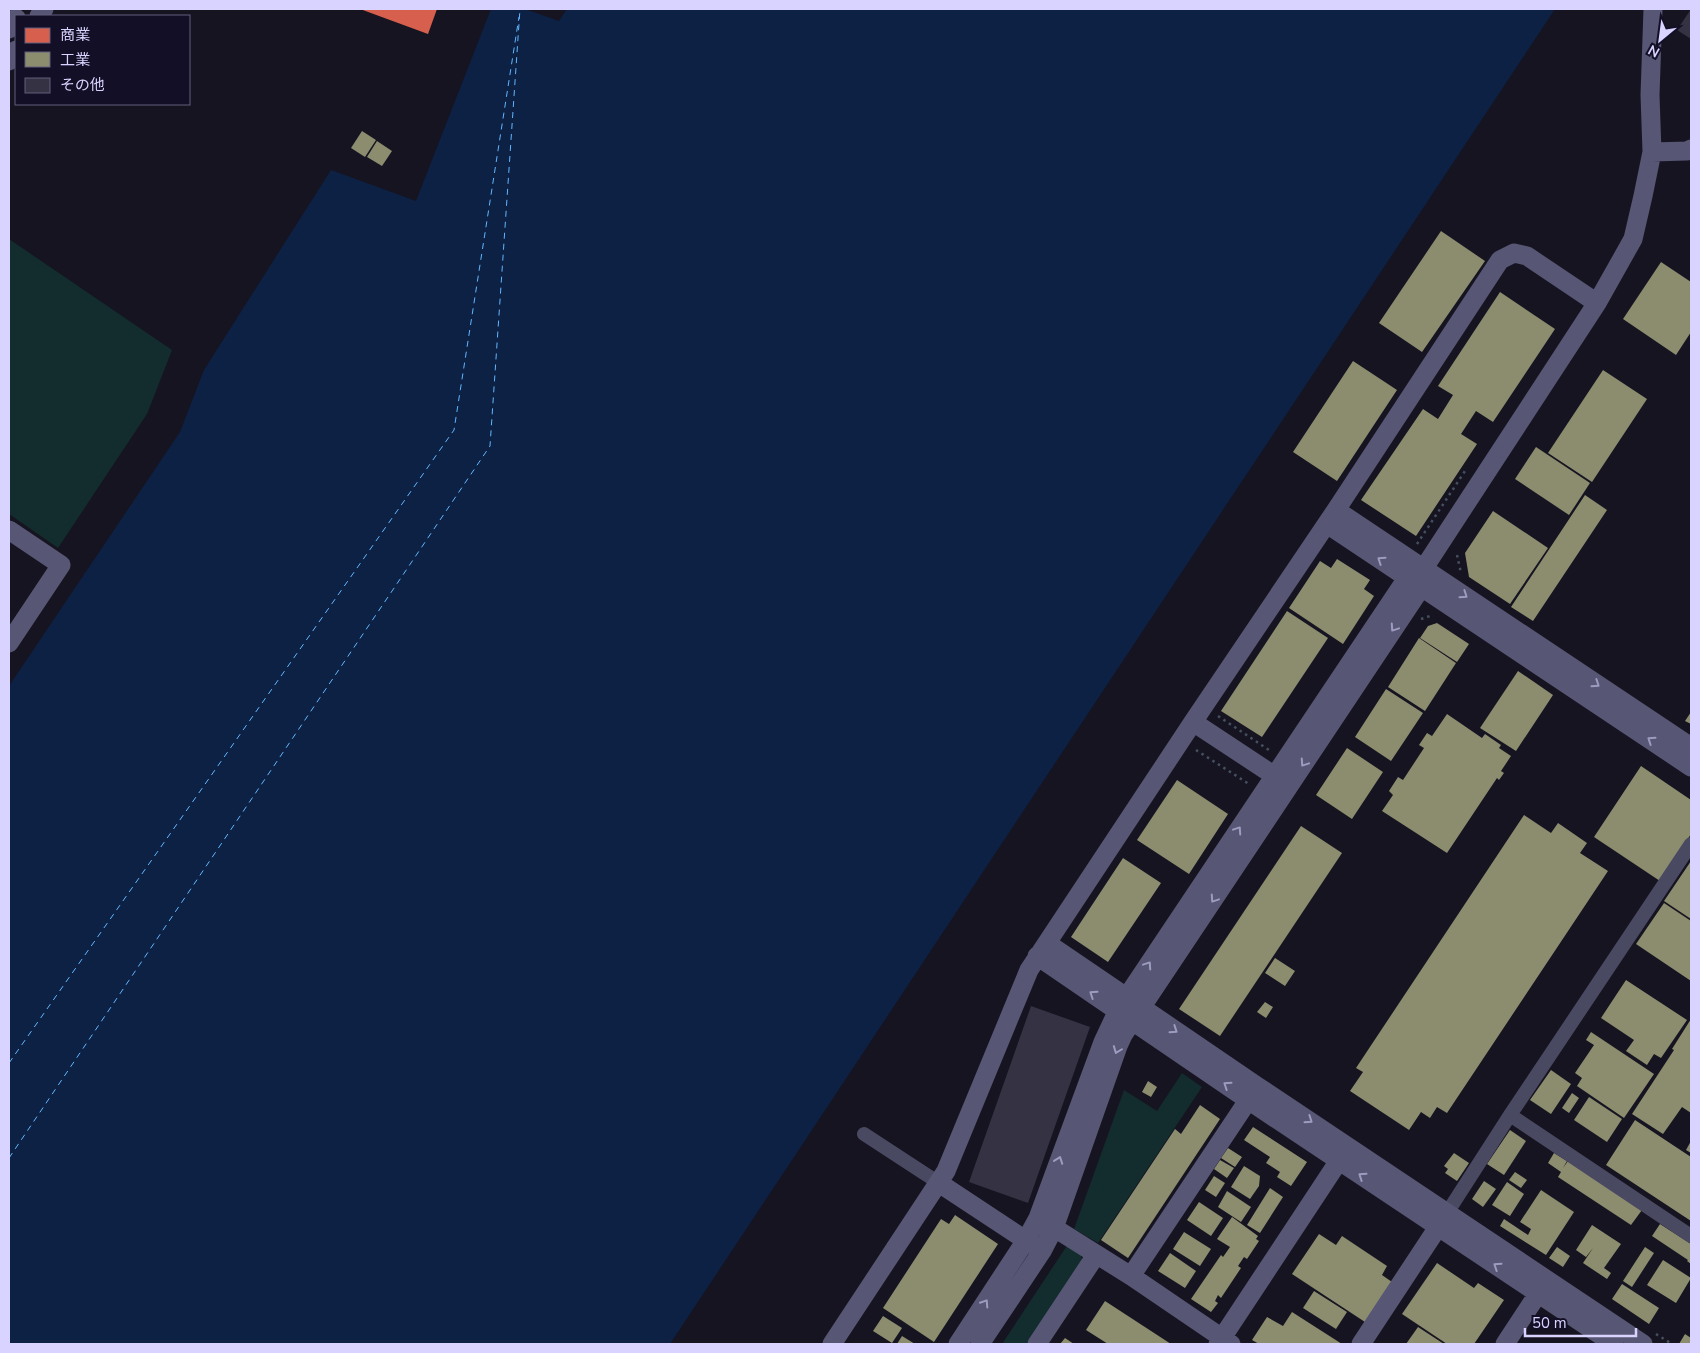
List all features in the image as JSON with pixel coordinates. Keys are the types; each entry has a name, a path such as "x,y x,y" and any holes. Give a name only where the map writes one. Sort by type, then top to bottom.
{"street":[{"path":"958,1344 1026,1240 1038,1218 1106,1034 1129,1009 1424,568 1597,303 1632,239 1652,152 1650,95 1653,9"},
{"path":"1652,152 1688,151 1691,149"},
{"path":"832,1344 946,1171 1029,970 1193,722 1332,517 1500,260 1514,253 1527,256 1597,303"},
{"path":"1332,517 1424,568 1691,747"},
{"path":"1332,517 1414,583 1691,767"},
{"path":"9,530 61,565 9,643"},
{"path":"1193,722 1282,781"},
{"path":"1361,1344 1510,1115 1691,844"},
{"path":"1042,950 1252,1093 1542,1286 1614,1344"},
{"path":"980,1344 1042,1251 1054,1228 1118,1046 1129,1009"},
{"path":"1130,1276 1252,1093"},
{"path":"1510,1115 1691,1236"},
{"path":"864,1134 1042,1251"},
{"path":"1038,1218 1130,1276 1224,1342 1344,1154"},
{"path":"1037,1344 1096,1255"},
{"path":"1542,1286 1647,1337"},
{"path":"1505,1344 1542,1286"}],"path":[{"path":"1413,546 1471,464"},
{"path":"1413,621 1440,613"},
{"path":"1218,716 1272,752"},
{"path":"1196,750 1250,785"},
{"path":"1647,1337 1672,1344"}],"green space":[{"path":"9,239 172,350 147,414 58,548 9,514"},
{"path":"1182,1073 1202,1087 1098,1243 1074,1229 1124,1090 1157,1111"},
{"path":"1068,1244 1080,1252 1083,1263 1030,1344 1002,1344"}],"water":[{"path":"491,9 525,9 559,21 567,9 1555,9 670,1344 9,1344 9,686 180,432 204,370 331,170 416,201"}],"building: 商業":[{"path":"360,9 437,9 428,34"}],"building: 工業":[{"path":"362,131 376,140 365,157 351,148"},
{"path":"377,141 392,151 382,166 367,157"},
{"path":"1441,231 1485,261 1422,352 1379,323"},
{"path":"1661,262 1691,282 1691,332 1676,355 1623,319"},
{"path":"1500,292 1555,329 1493,422 1476,411 1461,434 1477,444 1416,536 1361,500 1423,409 1438,419 1453,395 1438,386"},
{"path":"1353,361 1397,390 1337,481 1293,452"},
{"path":"1603,370 1647,399 1592,482 1548,453"},
{"path":"1536,447 1590,483 1569,515 1515,479"},
{"path":"1585,495 1607,510 1533,621 1511,607"},
{"path":"1493,511 1548,548 1510,604 1469,577 1465,553"},
{"path":"1337,559 1370,580 1364,589 1374,596 1343,644 1289,608 1320,561 1331,568"},
{"path":"1287,611 1328,638 1262,737 1221,711"},
{"path":"1437,623 1469,644 1457,662 1420,638 1428,626"},
{"path":"1419,638 1456,663 1425,711 1388,687"},
{"path":"1518,671 1553,695 1516,751 1480,728"},
{"path":"1386,689 1423,713 1391,761 1355,737"},
{"path":"1691,712 1691,724 1685,721"},
{"path":"1447,714 1482,738 1485,734 1501,745 1499,748 1511,756 1501,771 1504,773 1499,780 1497,778 1447,853 1382,811 1393,795 1389,791 1398,777 1403,780 1424,748 1419,745 1427,733 1432,736"},
{"path":"1347,748 1383,772 1352,819 1316,795"},
{"path":"1641,766 1691,800 1691,834 1660,881 1594,837"},
{"path":"1177,780 1228,814 1189,874 1137,840"},
{"path":"1524,815 1551,833 1558,823 1587,843 1580,853 1608,871 1447,1113 1437,1107 1430,1118 1421,1112 1409,1130 1350,1091 1363,1072 1356,1068"},
{"path":"1301,826 1342,853 1220,1036 1179,1009"},
{"path":"1123,858 1161,883 1108,962 1071,937"},
{"path":"1691,861 1691,919 1664,901"},
{"path":"1664,903 1691,921 1691,981 1636,944"},
{"path":"1275,958 1295,971 1285,986 1265,973"},
{"path":"1626,980 1687,1020 1661,1058 1654,1054 1647,1065 1626,1051 1634,1040 1601,1018"},
{"path":"1265,1002 1273,1007 1266,1018 1257,1012"},
{"path":"1691,1019 1691,1113 1682,1107 1663,1134 1632,1114 1674,1050 1672,1049"},
{"path":"1591,1032 1654,1074 1624,1118 1577,1086 1582,1078 1575,1073 1594,1045 1586,1040"},
{"path":"1551,1070 1571,1084 1551,1114 1530,1100"},
{"path":"1148,1081 1157,1087 1151,1097 1142,1092"},
{"path":"1572,1093 1579,1098 1569,1113 1562,1108"},
{"path":"1589,1097 1622,1119 1607,1142 1574,1120"},
{"path":"1200,1105 1220,1119 1128,1258 1101,1240 1175,1129 1181,1134"},
{"path":"1635,1120 1691,1157 1691,1221 1606,1165"},
{"path":"1253,1127 1307,1162 1291,1186 1277,1177 1280,1172 1266,1163 1270,1157 1244,1140"},
{"path":"1510,1130 1526,1141 1504,1175 1487,1164"},
{"path":"1691,1141 1691,1153 1686,1150"},
{"path":"1228,1148 1242,1157 1235,1167 1221,1158"},
{"path":"1454,1153 1469,1163 1457,1181 1445,1173 1448,1169 1444,1166"},
{"path":"1554,1153 1567,1161 1563,1168 1568,1161 1642,1210 1631,1225 1558,1177 1561,1172 1548,1163"},
{"path":"1220,1160 1234,1168 1227,1178 1214,1169"},
{"path":"1244,1166 1260,1176 1259,1186 1250,1199 1231,1187"},
{"path":"1515,1172 1527,1180 1521,1188 1509,1180"},
{"path":"1214,1176 1225,1183 1216,1197 1205,1190"},
{"path":"1484,1181 1496,1189 1483,1207 1472,1199"},
{"path":"1507,1182 1524,1194 1510,1216 1492,1205"},
{"path":"1270,1188 1283,1197 1260,1233 1247,1225"},
{"path":"1541,1190 1574,1212 1546,1255 1500,1226 1504,1219 1528,1235 1531,1229 1520,1222"},
{"path":"1227,1191 1251,1207 1241,1222 1218,1207"},
{"path":"1199,1202 1223,1218 1211,1236 1187,1220"},
{"path":"955,1215 998,1244 934,1342 883,1308 941,1219 949,1224"},
{"path":"1232,1217 1258,1236 1256,1239 1259,1241 1247,1259 1244,1257 1238,1266 1241,1268 1221,1298 1218,1295 1215,1301 1218,1303 1211,1312 1191,1299 1221,1255 1223,1257 1230,1247 1217,1239"},
{"path":"1660,1224 1691,1244 1691,1264 1652,1236"},
{"path":"1592,1225 1621,1244 1604,1268 1611,1273 1607,1279 1583,1263 1593,1248 1586,1257 1576,1250"},
{"path":"1184,1232 1211,1249 1200,1266 1173,1249"},
{"path":"1319,1234 1336,1245 1342,1236 1387,1266 1382,1275 1392,1282 1365,1322 1292,1274"},
{"path":"1557,1247 1570,1256 1563,1267 1549,1258"},
{"path":"1645,1247 1654,1253 1632,1287 1623,1281"},
{"path":"1170,1253 1196,1271 1185,1288 1158,1271"},
{"path":"1663,1260 1691,1278 1676,1303 1647,1285"},
{"path":"1437,1263 1474,1288 1478,1283 1504,1300 1474,1344 1447,1344 1402,1314"},
{"path":"1622,1284 1659,1308 1649,1324 1612,1299"},
{"path":"1314,1291 1347,1312 1336,1329 1303,1308"},
{"path":"1105,1301 1171,1344 1108,1344 1086,1330"},
{"path":"1292,1312 1342,1344 1259,1344 1252,1340 1267,1317 1283,1326"},
{"path":"883,1316 902,1328 892,1343 873,1331"},
{"path":"1418,1327 1444,1344 1406,1344"},
{"path":"1685,1334 1691,1338 1690,1344 1679,1344"},
{"path":"902,1336 915,1344 897,1344"},
{"path":"1065,1338 1074,1344 1060,1344"}],"building: その他":[{"path":"1691,9 1691,39 1677,30"},
{"path":"1031,1006 1090,1027 1028,1203 969,1182"}],"ferry route":[{"path":"9,1158 490,446 520,9"},
{"path":"9,1063 454,430 519,17"}]}
